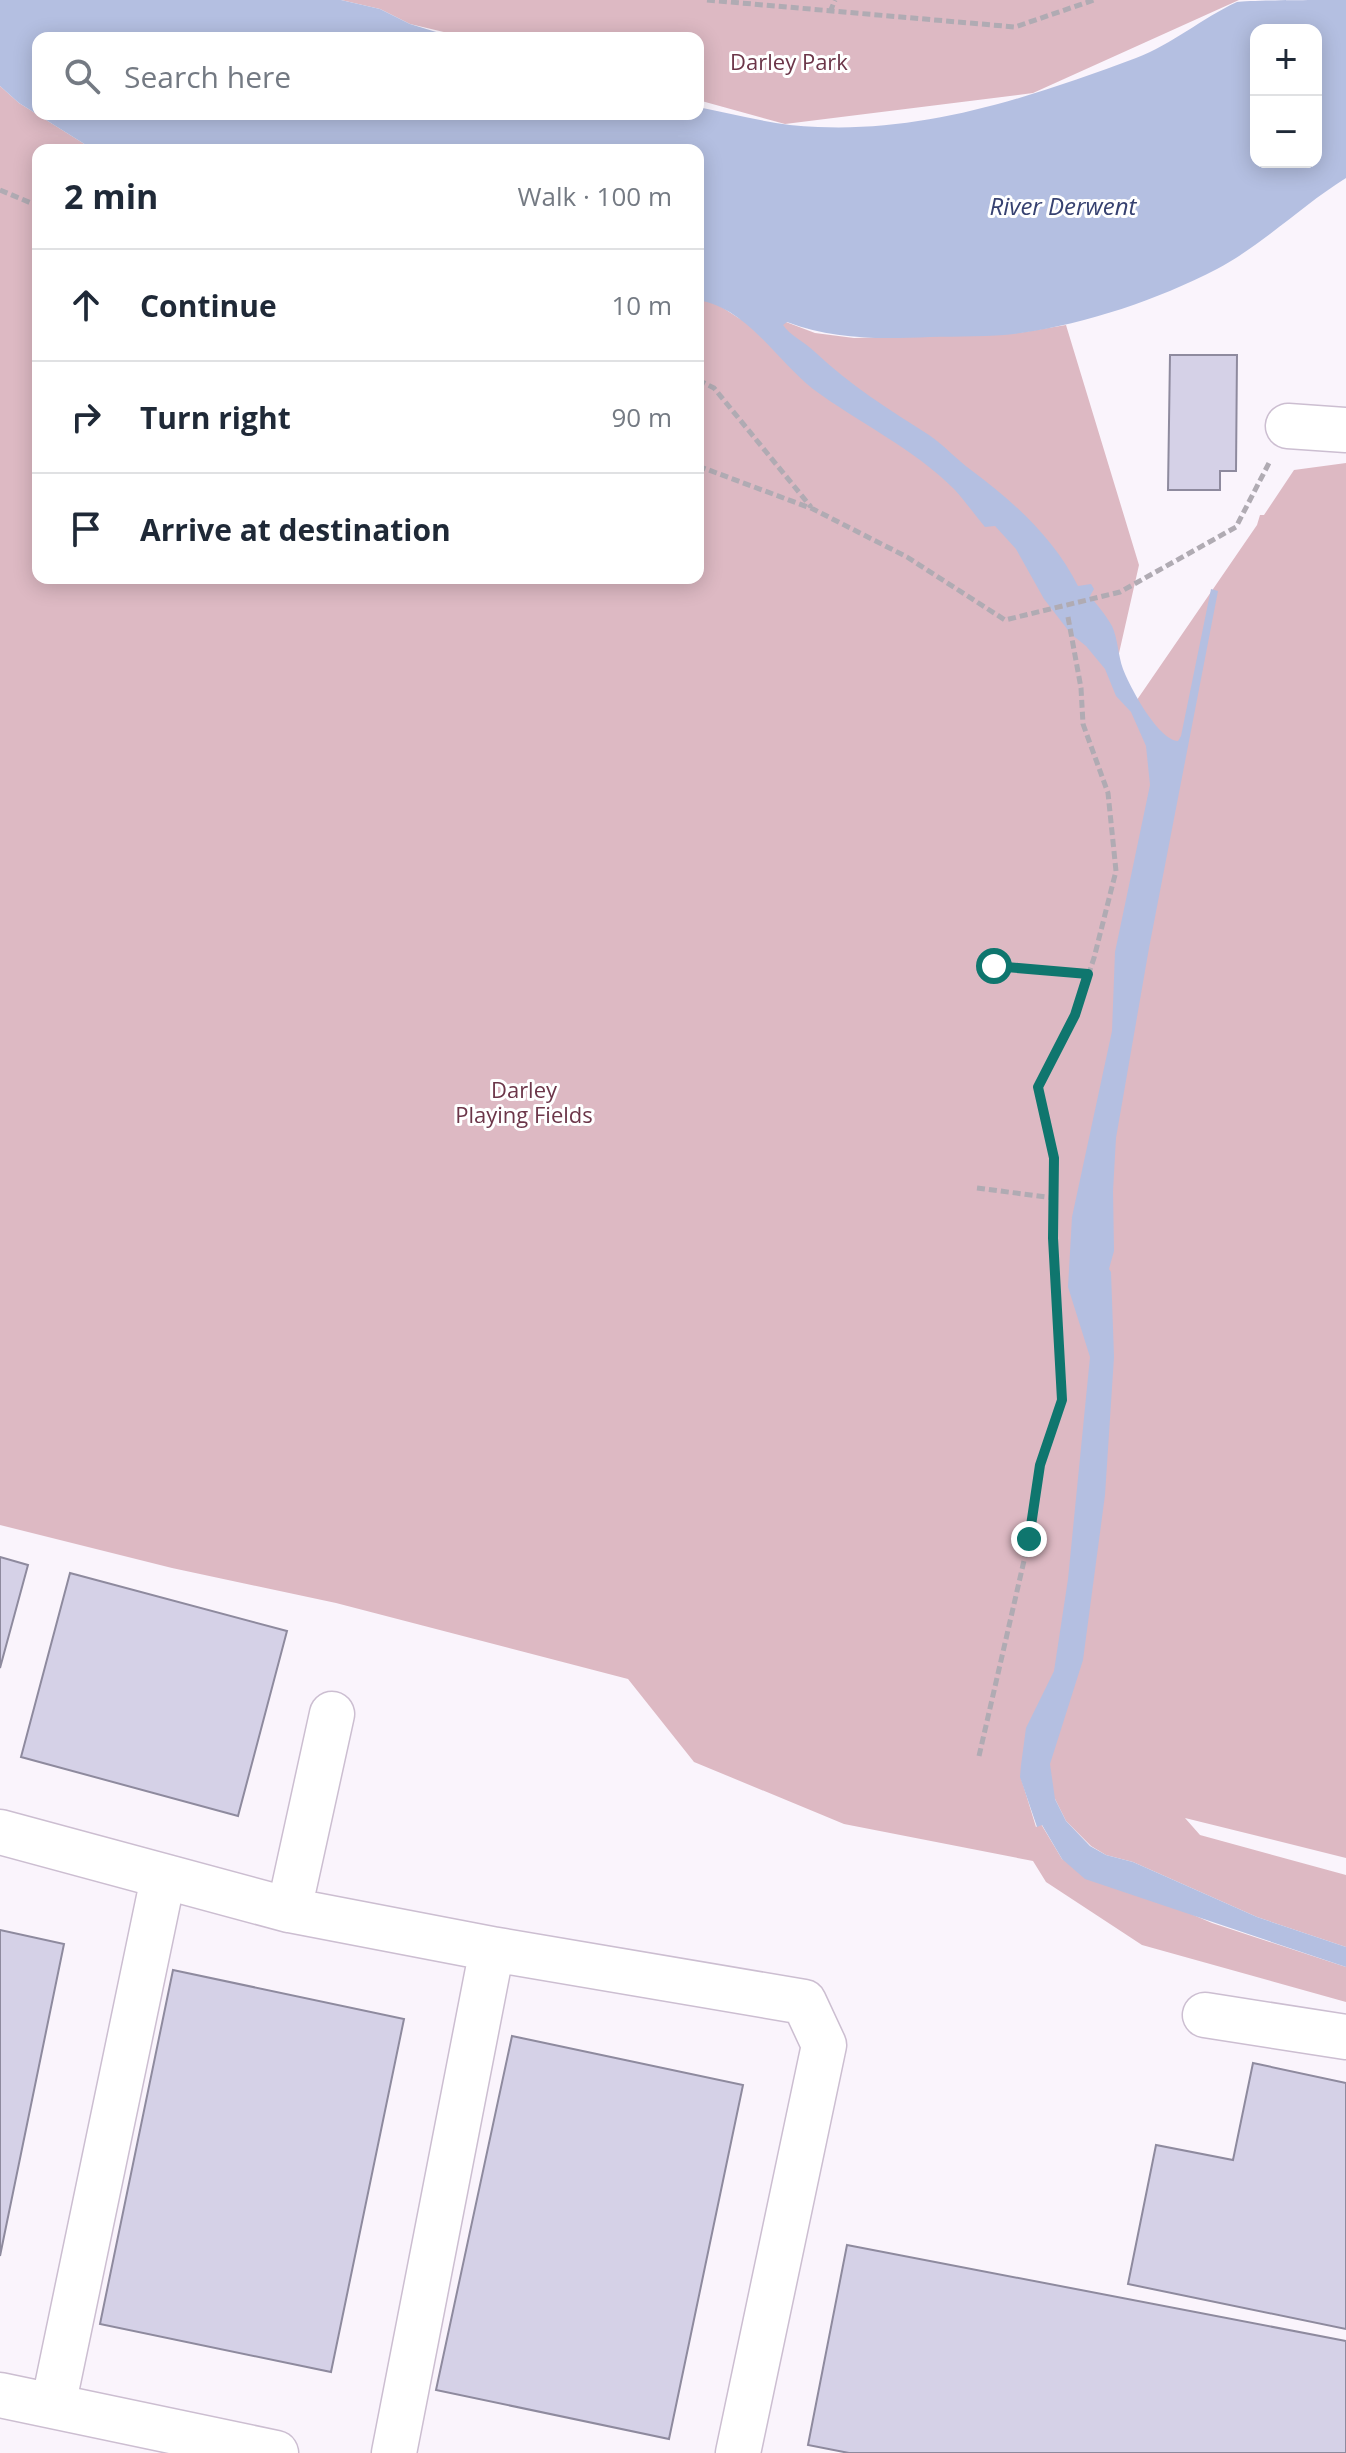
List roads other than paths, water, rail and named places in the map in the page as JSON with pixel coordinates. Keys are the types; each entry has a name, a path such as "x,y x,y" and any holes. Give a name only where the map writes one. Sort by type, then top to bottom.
{"street":[{"path":"1288,426 1346,430"},
{"path":"289,1910 332,1714"},
{"path":"0,1832 289,1910 492,1949 804,2002 824,2045 738,2453"},
{"path":"53,2406 163,1878"},
{"path":"394,2453 492,1949"},
{"path":"1205,2015 1346,2037"},
{"path":"0,2395 276,2453"}],"water":[{"name":"River Derwent","path":"0,0 341,0 380,9 410,24 436,32 32,32 32,111 0,86"},
{"name":"River Derwent","path":"1346,0 1346,178 1251,248 1217,269 1122,309 1021,333 875,338 822,332 787,322 783,325 842,375 934,439 1002,495 1045,537 1078,586 1091,584 1094,589 1090,596 1112,626 1123,669 1138,699 1162,732 1178,741 1211,589 1218,591 1116,1138 1114,1251 1109,1269 1114,1357 1105,1495 1083,1660 1050,1764 1055,1799 1066,1821 1090,1846 1257,1917 1346,1947 1346,1967 1085,1879 1062,1859 1042,1825 1037,1827 1020,1777 1026,1728 1054,1671 1068,1579 1090,1357 1068,1287 1072,1217 1112,1031 1115,952 1150,785 1146,746 1131,712 1116,696 1105,669 1071,634 1044,599 1016,549 995,526 985,527 938,474 813,389 746,324 731,313 704,302 704,144 84,144 46,120 704,120 704,108 788,125 859,127 900,124 980,109 1059,86 1150,52 1237,2"}],"park label":[{"name":"Darley Park","path":"789,61"},
{"name":"Darley Playing Fields","path":"524,1102"}]}
